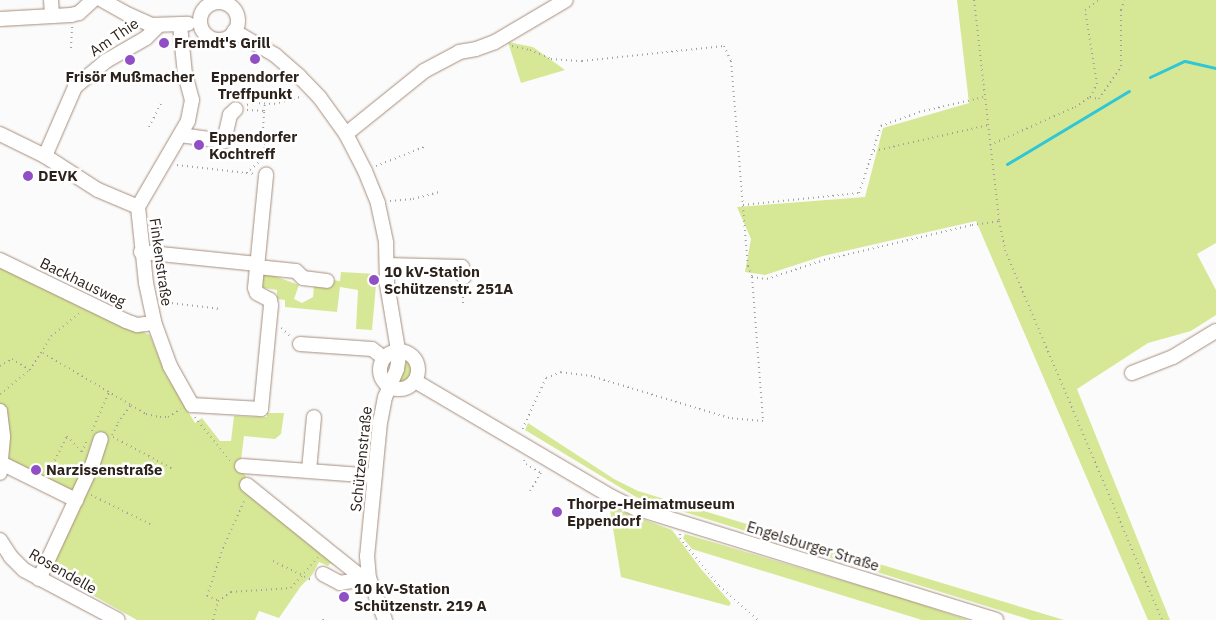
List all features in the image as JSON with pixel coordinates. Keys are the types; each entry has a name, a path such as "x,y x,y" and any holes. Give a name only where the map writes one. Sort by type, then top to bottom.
{"street":[{"path":"51,0 52,16"},
{"path":"0,19 72,15 79,12 93,0"},
{"name":"Am Thie","path":"102,0 129,16 158,26 200,23"},
{"path":"346,134 424,71 459,52 476,49 495,42 566,0"},
{"path":"218,1 228,5 235,12 237,22 234,31 227,38 214,39 204,32 200,23 204,10 218,1"},
{"name":"Finkenstraße","path":"180,25 185,74 192,100 188,121 138,207 141,252 148,300 154,323 170,366 192,405"},
{"name":"Am Thie","path":"45,156 71,94 88,75 106,61 146,38 158,26"},
{"name":"Schützenstraße","path":"234,31 274,55 314,91 346,134 378,204 386,243 390,302 399,353 380,422 367,556 369,578 385,620"},
{"path":"180,135 224,141 230,115 236,109"},
{"path":"0,134 45,156 99,191 138,207"},
{"path":"192,405 261,409 271,305 270,300 258,293 255,288 266,176"},
{"path":"141,252 296,271 303,278 328,281"},
{"name":"Backhausweg","path":"0,260 91,305 137,325 154,323"},
{"path":"387,265 462,267 464,277"},
{"path":"1132,373 1174,357 1216,331"},
{"path":"300,344 372,349 384,358"},
{"path":"390,353 399,353 409,354 417,363 418,369 415,381 406,388 391,384 381,376 380,370 384,358 390,353"},
{"name":"Engelsburger Straße","path":"415,381 625,504 996,620"},
{"path":"0,411 3,437 1,468 78,495"},
{"path":"309,470 314,417"},
{"path":"40,579 106,437"},
{"path":"238,466 375,476"},
{"path":"248,486 359,575 369,578"},
{"name":"Rosendelle","path":"0,540 11,557 24,570 118,620"},
{"path":"323,574 340,583 369,578"}],"path":[{"path":"974,0 984,96 1004,250 1162,620"},
{"path":"990,145 1075,107 1090,97 1097,84 1084,10 1098,0"},
{"path":"1090,97 1099,99 1121,66 1121,10 1124,0"},
{"path":"72,15 72,48"},
{"path":"495,42 530,50 550,59 582,61 686,48 724,46 731,60 748,266 752,277 763,421 729,418 592,376 561,372 546,378 518,440"},
{"path":"236,109 254,103 274,104 314,91"},
{"path":"743,205 859,193 881,126 920,112 984,96"},
{"path":"149,128 161,103"},
{"path":"246,173 264,158 265,144 262,143 266,104"},
{"path":"236,109 264,111"},
{"path":"874,151 988,125"},
{"path":"364,171 424,147"},
{"path":"164,164 266,176"},
{"path":"378,204 413,199 442,191"},
{"path":"752,277 768,279 824,260 972,225 999,221"},
{"path":"463,303 464,277"},
{"path":"148,300 222,309"},
{"path":"0,394 30,370 51,336 91,305"},
{"path":"269,326 282,328 300,344"},
{"path":"42,353 146,414 168,417 192,405 196,419 238,466"},
{"path":"0,366 12,359 30,370"},
{"path":"43,483 66,436 82,452 109,392"},
{"path":"131,405 106,437 173,469"},
{"path":"523,457 526,464 541,473 530,491"},
{"path":"218,601 207,596 222,548 248,486"},
{"path":"78,495 150,524"},
{"path":"679,522 680,538 696,558 719,586 758,620"},
{"path":"213,620 218,601 231,592 291,588 304,576 325,548"},
{"path":"273,562 318,582 323,574"}],"green space":[{"path":"957,0 1216,0 1216,243 1197,254 1216,290 1216,315 1191,331 1148,343 1077,389 1170,620 1148,620 976,221 823,256 765,275 745,272 751,239 737,207 865,197 883,128 969,103"},
{"path":"508,42 533,47 565,70 521,83"},
{"path":"0,266 150,335 165,373 195,423 202,418 220,441 231,441 234,416 267,417 267,413 284,413 281,434 275,439 244,436 240,469 246,476 244,485 352,575 330,563 328,566 319,562 312,575 301,586 279,618 259,611 255,620 137,620 46,569 78,499 0,464"},
{"path":"261,271 299,285 294,299 302,303 313,297 314,286 331,280 340,281 341,272 377,274 372,330 356,329 358,290 340,287 337,312 285,307 285,300 277,299 277,290 259,287"},
{"path":"408,359 412,367 411,378 398,383"},
{"path":"528,423 614,479 638,491 1064,620 1031,620 636,497 525,430"},
{"path":"613,508 672,530 701,569 731,603 729,606 621,577 610,510"},
{"path":"685,534 902,598 968,620 922,620 692,549 683,538"}],"waterway":[{"path":"1150,77 1185,61 1216,68"},
{"path":"1007,164 1129,91"}],"place":[{"name":"Fremdt's Grill","path":"164,43"},
{"name":"Eppendorfer Treffpunkt","path":"255,59"},
{"name":"Frisör Mußmacher","path":"130,60"},
{"name":"Eppendorfer Kochtreff","path":"199,145"},
{"name":"DEVK","path":"28,176"},
{"name":"10 kV-Station Schützenstr. 251A","path":"374,280"},
{"name":"Narzissenstraße","path":"36,470"},
{"name":"Thorpe-Heimatmuseum Eppendorf","path":"557,512"},
{"name":"10 kV-Station Schützenstr. 219 A","path":"344,597"}]}
